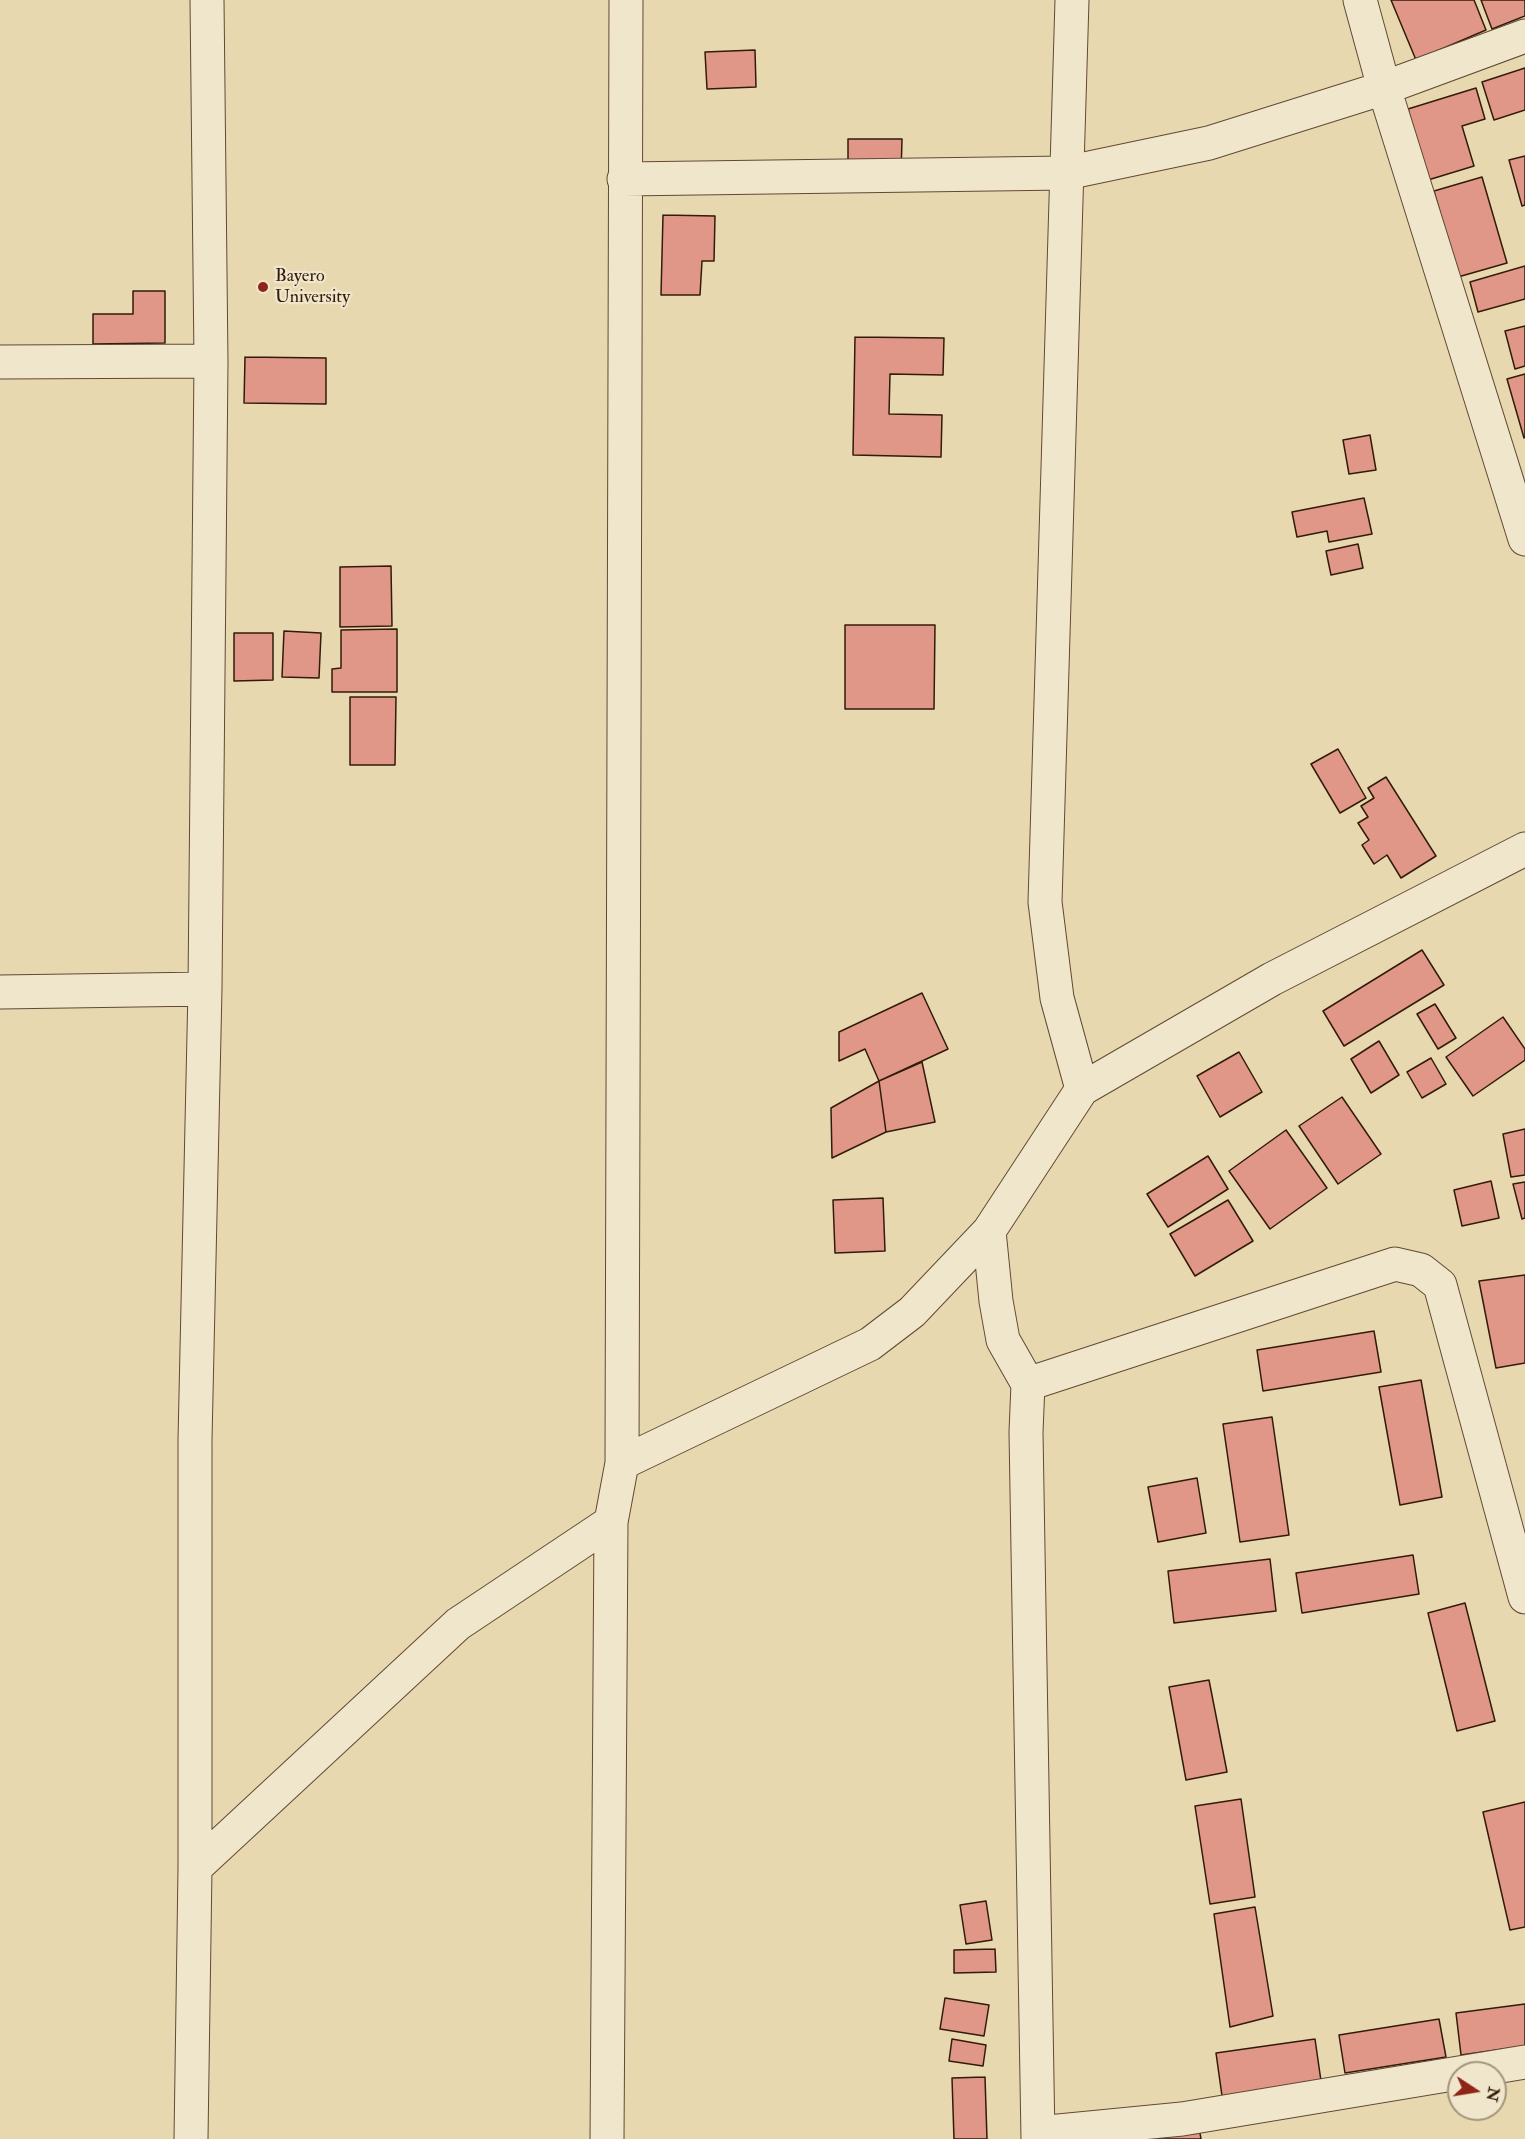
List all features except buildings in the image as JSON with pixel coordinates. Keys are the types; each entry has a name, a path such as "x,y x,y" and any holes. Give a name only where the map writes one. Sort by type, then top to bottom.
{"street":[{"path":"191,2139 195,1868 195,1440 205,989 211,362 207,0"},
{"path":"607,2139 611,1521 622,1463 626,0"},
{"path":"1072,0 1045,902 1057,998 1082,1089"},
{"path":"1360,0 1384,88 1525,539"},
{"path":"624,179 1066,173 1209,143 1384,88 1525,36"},
{"path":"0,362 211,362"},
{"path":"622,1463 870,1344 912,1312 989,1231 1082,1089 1272,979 1525,849"},
{"path":"0,992 205,989"},
{"path":"989,1231 996,1301 1003,1340 1028,1384 1027,1456 1038,2136 1182,2119 1525,2062"},
{"path":"1028,1384 1395,1264 1421,1270 1440,1285 1525,1597"},
{"path":"195,1868 458,1624 611,1521"}],"place":[{"name":"Bayero University","path":"263,287"}]}
